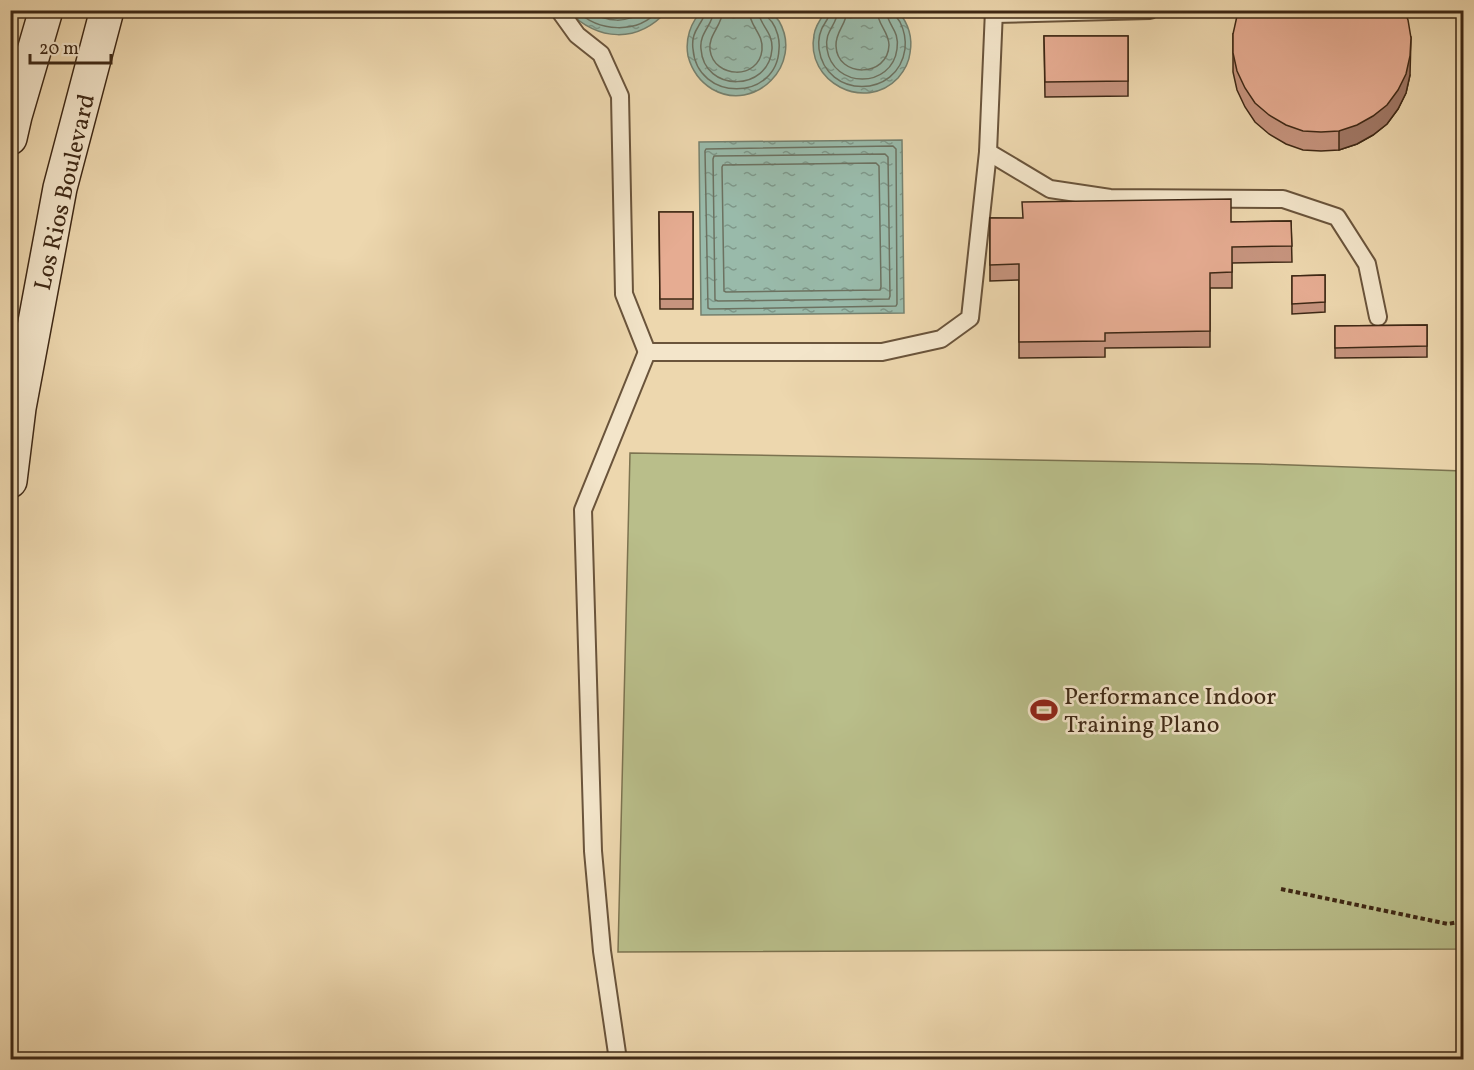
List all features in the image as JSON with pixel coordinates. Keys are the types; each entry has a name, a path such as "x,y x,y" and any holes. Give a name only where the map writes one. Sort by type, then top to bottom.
{"main road":[{"path":"10,138 46,10"},
{"name":"Los Rios Boulevard","path":"10,481 19,408 60,188 107,10"}],"lane":[{"path":"560,10 577,35 601,54 620,96 624,294 646,352 583,510 593,851 602,951 618,1059"},
{"path":"646,352 882,352 941,339 969,318 988,152 994,12 1150,10"},
{"path":"988,152 1050,189 1110,198 1283,199 1336,217 1367,264 1378,317"}],"path":[{"path":"1281,889 1448,924 1464,921"}],"green space":[{"name":"Performance Indoor Training Plano","path":"630,453 1260,464 1463,471 1463,949 618,952"}],"water":[{"path":"703,10 770,11 779,21 785,37 785,53 780,68 759,90 744,95 728,95 703,83 694,71 688,56 687,44 692,26"},
{"path":"568,11 667,11 643,29 618,35 592,28"},
{"path":"826,11 898,11 907,25 911,47 909,60 898,78 885,88 870,93 855,92 840,87 828,78 819,66 814,52 815,32 818,22"},
{"path":"902,140 904,313 701,315 699,142"}],"building":[{"path":"1239,10 1404,10 1411,38 1406,74 1387,105 1357,125 1339,131 1321,132 1303,131 1286,125 1255,103 1237,71 1233,53 1233,34"},
{"path":"1044,36 1128,36 1128,81 1045,82"},
{"path":"1231,199 1231,222 1291,221 1292,246 1232,247 1232,272 1210,273 1210,331 1105,333 1105,341 1019,342 1019,264 990,265 990,218 1023,218 1022,202"},
{"path":"659,212 693,212 693,299 660,299"},
{"path":"1325,275 1325,302 1292,304 1292,276"},
{"path":"1427,325 1427,346 1335,348 1335,326"}],"place":[{"name":"Performance Indoor Training Plano","path":"1044,710"}]}
